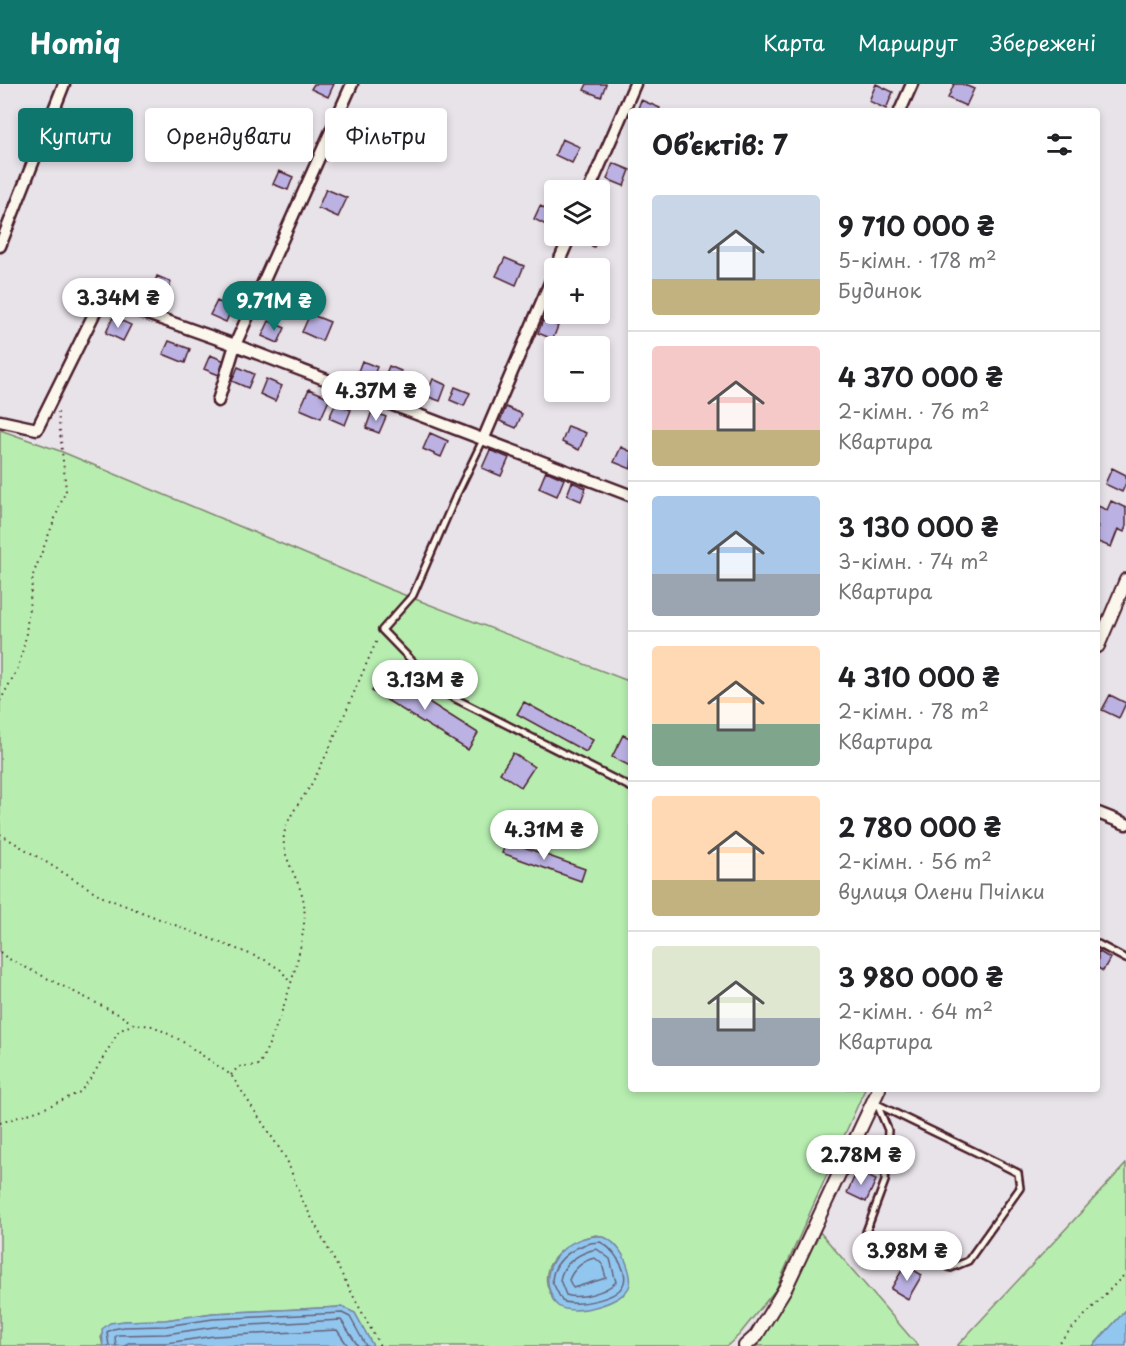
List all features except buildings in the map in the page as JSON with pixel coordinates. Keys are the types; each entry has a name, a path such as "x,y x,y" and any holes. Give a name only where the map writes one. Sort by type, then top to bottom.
{"street":[{"path":"0,246 64,84"},
{"path":"218,401 235,345 352,84"},
{"path":"593,180 635,84"},
{"path":"901,108 912,84"},
{"path":"0,421 37,429 102,298 235,345 628,494"},
{"path":"483,440 544,298"},
{"path":"1100,641 1126,580"},
{"path":"1100,814 1126,824"},
{"path":"745,1346 756,1336 786,1287 875,1103 878,1092"}],"lane":[{"path":"483,440 454,498 413,595 382,630 442,692 628,786"},
{"path":"1100,945 1126,959"},
{"path":"875,1103 1018,1173 1020,1188 968,1261 951,1268 866,1232 885,1181 888,1130 875,1103"}],"path":[{"path":"0,701 18,668 25,641 33,575 66,490 61,427 54,394"},
{"path":"231,1075 238,1067 259,1065 269,1046 283,1007 300,946 304,905 285,854 284,834 295,810 312,783 382,630"},
{"path":"0,834 103,897 265,960 281,970 289,982"},
{"path":"0,952 16,963 120,1015 133,1024 153,1026 171,1035 215,1061 231,1075 287,1160 301,1198 380,1346"},
{"path":"0,1123 34,1112 80,1092 119,1031 133,1024"},
{"path":"1055,1346 1126,1273"}],"green space":[{"path":"0,430 60,451 389,589 628,681 628,1092 864,1092 776,1289 739,1335 727,1346 373,1346 355,1313 342,1307 213,1313 165,1320 124,1321 101,1337 103,1346 0,1346","holes":["596,1235 612,1242 624,1258 628,1268 629,1277 623,1295 554,1301 548,1286 547,1274 555,1258 570,1245 588,1237"]},
{"path":"1126,1164 1126,1310 1093,1346 957,1346"},
{"path":"818,1230 918,1346 751,1346 780,1310"}],"water":[{"path":"601,1236 614,1244 624,1257 630,1277 627,1291 610,1302 586,1309 565,1309 558,1306 548,1283 553,1261 568,1245 590,1237"},
{"path":"342,1307 355,1313 373,1346 103,1346 102,1329 110,1323 165,1320 213,1313"},
{"path":"1126,1310 1126,1346 1093,1346"}]}
